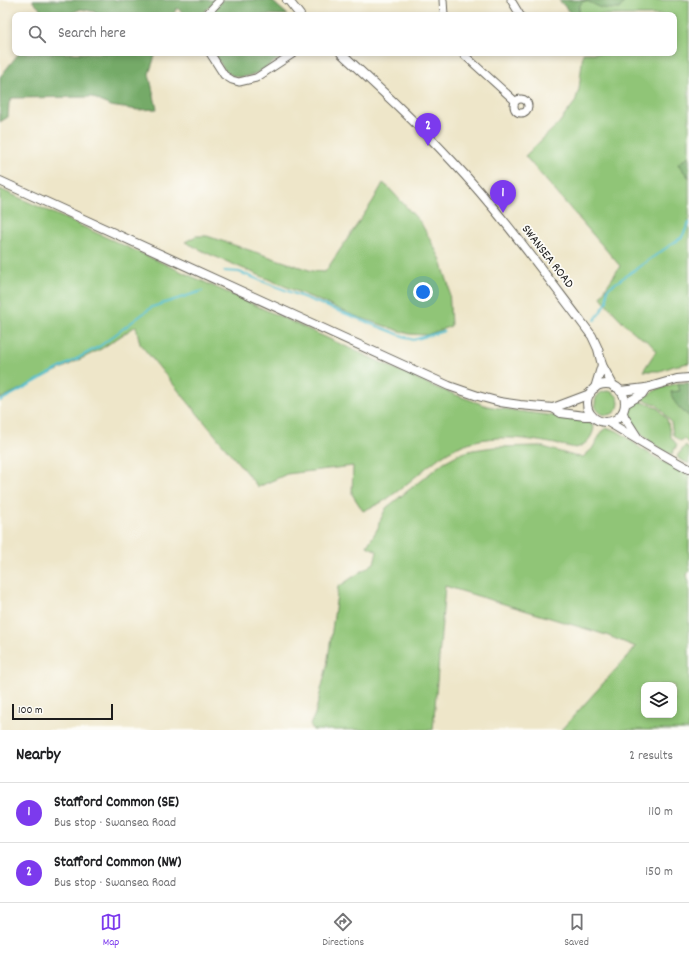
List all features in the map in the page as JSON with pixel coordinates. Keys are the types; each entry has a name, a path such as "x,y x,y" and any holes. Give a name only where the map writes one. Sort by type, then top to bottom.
{"main road":[{"path":"289,0 298,12"},
{"name":"SWANSEA ROAD","path":"344,56 391,98 453,161 500,217 583,324 598,349 602,365 617,389"},
{"path":"0,181 449,386 500,402 553,408 561,413 592,416"},
{"path":"602,365 587,403 592,416 600,421 608,422 689,469"},
{"path":"553,408 606,385 617,389 646,388 677,378 689,378"},
{"path":"608,422 616,419 624,408 642,394 646,388"},
{"path":"617,389 624,399 625,418 639,440"}],"street":[{"path":"209,12 220,0"},
{"path":"443,0 444,12"},
{"path":"511,0 518,12"},
{"path":"212,56 224,75 239,82 256,78 289,56"},
{"path":"465,56 515,100"}],"green space":[{"path":"33,0 216,0 204,12 182,12 177,8 175,12 95,12 81,9 74,12 43,12 33,2"},
{"path":"222,0 271,0 285,12 211,12"},
{"path":"559,0 626,0 619,9 601,8 589,2 583,1 580,4 580,12 569,12"},
{"path":"689,0 689,156 678,164 689,178 689,363 660,371 643,371 656,351 651,344 638,336 621,320 601,297 620,266 525,156 559,123 575,102 579,89 583,56 677,56 677,12 579,11 583,1 592,3"},
{"path":"17,56 155,56 149,74 157,109 138,110 110,106 92,97 12,98 9,103 8,117 0,122 0,77"},
{"path":"216,56 283,56 260,71 245,77 231,75 221,65"},
{"path":"689,156 689,178 678,164"},
{"path":"383,183 421,223 440,258 449,286 451,326 427,335 409,334 355,316 209,254 185,242 196,236 207,236 312,271 325,272 373,201"},
{"path":"0,189 437,388 487,406 578,419 591,424 594,428 592,435 586,443 576,448 524,439 506,438 473,442 456,448 440,457 387,499 363,511 352,494 353,466 287,474 258,487 140,344 136,326 101,349 0,399"},
{"path":"678,383 680,391 671,392 678,406 689,416 689,444 684,439 680,441 673,435 671,422 656,404 641,399 658,389"},
{"path":"678,383 689,383 689,416 677,406 672,396 671,392 680,391"},
{"path":"607,391 612,392 618,398 618,408 612,414 607,415 602,414 596,408 595,403 596,398 602,392"},
{"path":"639,401 657,407 667,419 671,437 677,445 672,454 661,449 647,439 631,421 629,411 631,407"},
{"path":"607,428 612,429 627,437 650,454 689,475 689,571 687,575 689,582 689,730 561,730 636,647 606,635 445,586 433,730 313,730 310,725 315,714 327,666 338,587 374,563 377,551 367,546 378,528 386,508 444,462 459,454 494,447 540,446 574,456 583,457 592,449 603,430"},
{"path":"686,445 689,449 689,464 679,459 677,456"}],"waterway":[{"path":"595,320 607,302 607,289 682,237 689,223"},
{"path":"224,271 239,272 413,340 444,331"},
{"path":"0,401 100,346 152,307 202,291"}],"place":[{"name":"Stafford Common (NW)","path":"428,146"},
{"name":"Stafford Common (SE)","path":"503,213"}]}
